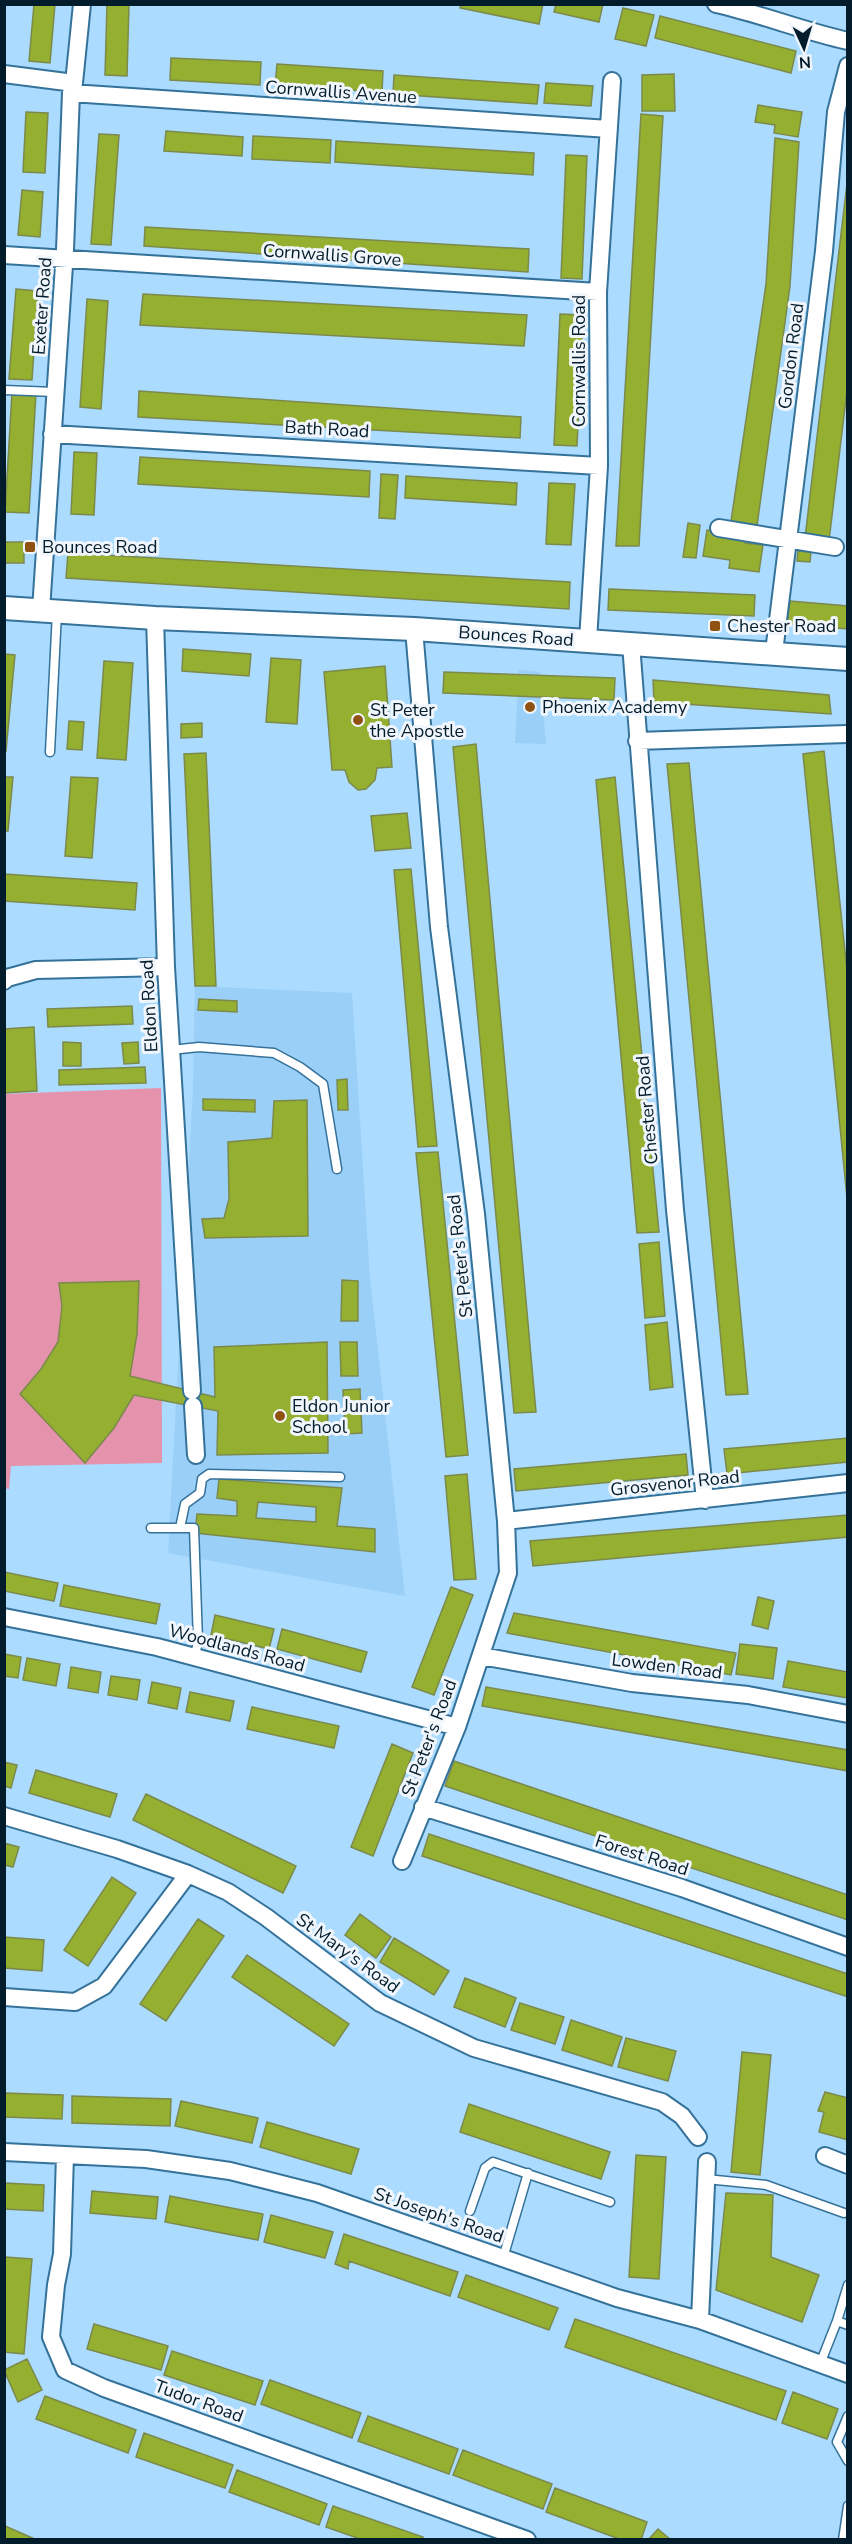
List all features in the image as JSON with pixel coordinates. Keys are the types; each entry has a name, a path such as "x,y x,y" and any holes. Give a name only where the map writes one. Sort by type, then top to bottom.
{"street":[{"name":"Exeter Road","path":"49,610 52,434 73,88 82,4"},
{"path":"716,4 752,8 811,33 848,41"},
{"name":"Gordon Road","path":"774,652 786,540 824,251 836,112 848,66"},
{"name":"Cornwallis Avenue","path":"4,74 73,88 609,129"},
{"name":"Cornwallis Road","path":"588,640 599,466 598,292 612,81"},
{"name":"Cornwallis Grove","path":"4,255 598,292"},
{"name":"Bath Road","path":"52,434 599,466"},
{"path":"719,528 835,547"},
{"name":"Bounces Road","path":"4,608 155,618 414,629 774,652 848,659"},
{"name":"Eldon Road","path":"155,618 166,967 196,1455"},
{"name":"St Peter's Road","path":"402,1861 457,1727 508,1573 506,1521 476,1214 439,927 414,629"},
{"name":"Chester Road","path":"631,644 675,1210 705,1500"},
{"path":"637,741 847,736 848,728"},
{"path":"5,978 36,970 166,967"},
{"name":"Grosvenor Road","path":"506,1521 848,1483"},
{"name":"Woodlands Road","path":"4,1617 158,1647 457,1727"},
{"name":"Lowden Road","path":"481,1656 632,1683 748,1695 848,1714"},
{"name":"Forest Road","path":"423,1807 682,1888 848,1947"},
{"name":"St Mary's Road","path":"4,1816 117,1849 188,1874 228,1892 266,1917 380,2003 474,2048 662,2102 682,2116 698,2136"},
{"path":"4,1997 75,2002 104,1986 188,1874"},
{"name":"St Joseph's Road","path":"4,2152 146,2159 230,2171 318,2193 617,2298 700,2320 848,2374"},
{"name":"Tudor Road","path":"65,2155 62,2254 56,2285 51,2337 65,2370 105,2388 527,2540"},
{"path":"825,2156 848,2165"},
{"path":"700,2320 707,2162"}],"lane":[{"path":"4,390 55,393"},
{"path":"49,610 50,752"},
{"path":"171,1050 199,1047 274,1053 315,1078 323,1084 337,1169"},
{"path":"180,1528 185,1504 200,1493 202,1479 209,1474 340,1477"},
{"path":"151,1528 194,1528 198,1641 195,1656"},
{"path":"470,2211 488,2164 499,2163 610,2202"},
{"path":"503,2258 528,2173"},
{"path":"706,2179 766,2185 844,2213"},
{"path":"820,2364 848,2285"},
{"path":"837,2321 848,2325"},
{"path":"848,2416 837,2442 848,2461"},
{"path":"843,2540 848,2506"}],"shaded area":[{"name":"Phoenix Academy","path":"519,670 540,672 546,744 515,743"},
{"name":"Eldon Junior School","path":"195,986 352,993 370,1279 405,1596 168,1553 193,1088"},
{"path":"161,1088 162,1463 11,1466 9,1489 5,1488 4,1094"}],"building":[{"path":"34,4 55,4 50,63 29,61"},
{"path":"107,4 129,4 127,76 105,75"},
{"path":"461,4 543,4 539,24 460,8"},
{"path":"556,4 603,4 599,22 554,12"},
{"path":"623,8 654,15 646,46 615,39"},
{"path":"660,16 796,51 791,73 655,38"},
{"path":"171,58 261,62 260,85 170,80"},
{"path":"277,64 383,71 382,92 275,86"},
{"path":"674,74 675,111 642,111 642,75"},
{"path":"394,75 539,85 537,104 393,94"},
{"path":"546,83 593,86 591,106 544,103"},
{"path":"758,105 802,112 798,137 774,133 775,125 755,122"},
{"path":"26,112 48,113 45,173 23,172"},
{"path":"641,114 663,116 639,546 616,546"},
{"path":"166,131 243,137 242,156 164,151"},
{"path":"99,134 119,135 111,245 91,244"},
{"path":"253,136 331,140 330,163 252,159"},
{"path":"775,138 799,142 790,286 756,533 730,528 766,284"},
{"path":"336,141 534,153 533,175 335,162"},
{"path":"566,155 587,156 582,279 561,278"},
{"path":"848,175 848,382 829,541 805,538"},
{"path":"22,190 43,192 40,237 18,235"},
{"path":"145,227 529,249 528,272 144,246"},
{"path":"16,289 38,291 32,380 9,379"},
{"path":"143,294 527,315 524,346 140,325"},
{"path":"87,299 108,301 101,409 80,407"},
{"path":"560,314 583,315 577,446 554,445"},
{"path":"139,391 521,417 520,438 138,417"},
{"path":"12,392 36,393 29,513 5,512"},
{"path":"74,452 97,453 94,515 71,514"},
{"path":"140,457 370,471 369,497 138,484"},
{"path":"381,474 398,475 395,519 379,518"},
{"path":"406,476 517,483 516,505 405,498"},
{"path":"549,483 575,484 571,545 546,544"},
{"path":"688,523 700,525 696,558 683,557"},
{"path":"707,530 746,535 745,543 763,545 759,572 729,568 730,560 703,556"},
{"path":"4,542 24,542 24,563 4,563"},
{"path":"798,551 811,552 810,562 797,561"},
{"path":"68,553 570,582 569,609 66,578"},
{"path":"609,589 755,595 754,616 608,610"},
{"path":"790,601 848,606 848,629 787,624"},
{"path":"183,649 251,654 249,676 182,671"},
{"path":"4,654 15,655 6,751 4,751"},
{"path":"271,658 301,660 297,724 266,722"},
{"path":"104,661 133,663 126,760 97,758"},
{"name":"St Peter the Apostle","path":"385,666 392,767 377,768 375,780 366,789 358,790 349,782 345,770 332,770 324,672"},
{"path":"444,672 615,678 614,700 443,693"},
{"path":"653,680 829,695 831,714 654,702"},
{"path":"69,721 84,722 82,750 67,749"},
{"path":"202,723 202,737 181,738 181,724"},
{"path":"476,744 536,1412 514,1413 453,747"},
{"path":"824,751 848,980 848,1208 803,754"},
{"path":"206,753 216,986 195,986 184,754"},
{"path":"689,763 748,1394 726,1395 667,764"},
{"path":"4,777 13,777 8,831 4,831"},
{"path":"71,777 98,778 92,858 65,856"},
{"path":"615,777 659,1232 637,1233 596,780"},
{"path":"407,813 411,848 375,851 371,816"},
{"path":"411,869 437,1146 418,1147 394,870"},
{"path":"4,874 137,883 135,910 4,901"},
{"path":"199,999 237,1001 237,1012 198,1010"},
{"path":"132,1006 133,1024 48,1027 47,1009"},
{"path":"34,1027 37,1091 4,1093 4,1029"},
{"path":"63,1042 81,1043 81,1066 63,1066"},
{"path":"138,1042 139,1063 124,1064 122,1043"},
{"path":"145,1067 146,1083 59,1085 59,1070"},
{"path":"347,1079 348,1110 338,1110 337,1080"},
{"path":"203,1099 255,1100 255,1112 203,1110"},
{"path":"307,1100 308,1236 205,1238 202,1219 224,1218 229,1199 228,1142 272,1138 274,1101"},
{"path":"438,1152 468,1455 446,1457 416,1153"},
{"path":"659,1242 665,1316 645,1318 639,1244"},
{"path":"342,1280 358,1281 358,1321 341,1321"},
{"path":"139,1281 137,1334 130,1376 215,1397 214,1347 327,1342 328,1453 217,1455 218,1411 134,1395 114,1428 85,1463 20,1394 41,1369 58,1342 62,1306 59,1283"},
{"path":"667,1322 673,1387 650,1390 645,1325"},
{"path":"340,1342 357,1342 358,1376 341,1376"},
{"path":"360,1389 362,1433 345,1434 343,1390"},
{"path":"848,1438 848,1462 727,1474 724,1449"},
{"path":"686,1454 688,1475 516,1491 514,1469"},
{"path":"467,1474 476,1579 454,1580 445,1476"},
{"path":"219,1479 342,1488 337,1526 375,1529 375,1552 195,1533 197,1514 237,1516 237,1501 217,1498","holes":["258,1502 316,1507 316,1522 256,1518"]},
{"path":"848,1515 848,1537 533,1566 530,1541"},
{"path":"4,1572 58,1583 54,1601 4,1591"},
{"path":"64,1585 160,1604 156,1624 60,1606"},
{"path":"451,1587 473,1595 434,1695 412,1687"},
{"path":"758,1597 774,1601 768,1629 752,1625"},
{"path":"514,1613 736,1653 731,1675 507,1633"},
{"path":"215,1615 274,1629 269,1649 211,1635"},
{"path":"282,1629 367,1652 361,1672 277,1649"},
{"path":"740,1644 777,1648 773,1679 736,1674"},
{"path":"4,1654 21,1657 18,1678 4,1676"},
{"path":"27,1658 60,1664 56,1686 23,1680"},
{"path":"788,1661 848,1672 848,1698 783,1687"},
{"path":"71,1667 101,1672 98,1693 68,1688"},
{"path":"111,1676 140,1680 137,1700 108,1695"},
{"path":"152,1682 181,1688 177,1709 148,1703"},
{"path":"486,1687 848,1750 848,1771 482,1706"},
{"path":"190,1692 234,1701 230,1721 186,1712"},
{"path":"252,1707 339,1726 334,1748 247,1729"},
{"path":"392,1744 413,1753 373,1856 351,1847"},
{"path":"454,1761 848,1895 848,1920 445,1786"},
{"path":"4,1762 17,1765 11,1788 4,1786"},
{"path":"36,1770 117,1794 110,1817 29,1793"},
{"path":"146,1794 296,1866 283,1893 133,1820"},
{"path":"429,1834 848,1974 848,1997 422,1856"},
{"path":"4,1843 19,1847 13,1867 4,1865"},
{"path":"112,1877 136,1893 88,1966 64,1950"},
{"path":"360,1914 391,1937 376,1958 345,1935"},
{"path":"198,1919 224,1936 166,2021 140,2004"},
{"path":"4,1937 44,1940 42,1971 4,1968"},
{"path":"394,1938 449,1971 434,1995 380,1962"},
{"path":"247,1955 349,2024 334,2046 232,1977"},
{"path":"465,1978 516,1998 505,2027 454,2007"},
{"path":"520,2003 564,2017 555,2044 511,2030"},
{"path":"571,2020 622,2037 612,2066 562,2050"},
{"path":"626,2038 676,2051 668,2081 618,2067"},
{"path":"742,2052 771,2055 760,2175 731,2172"},
{"path":"825,2092 848,2098 848,2140 819,2132 824,2112 818,2111"},
{"path":"4,2093 63,2095 62,2119 4,2117"},
{"path":"72,2096 171,2099 170,2126 72,2123"},
{"path":"181,2101 258,2118 252,2143 175,2126"},
{"path":"469,2104 610,2152 601,2179 460,2132"},
{"path":"267,2122 359,2149 351,2174 260,2147"},
{"path":"636,2155 666,2157 659,2279 629,2277"},
{"path":"4,2183 44,2185 43,2211 4,2209"},
{"path":"92,2191 158,2197 156,2219 90,2213"},
{"path":"726,2193 773,2195 771,2257 819,2275 802,2322 716,2290"},
{"path":"170,2196 263,2214 258,2240 165,2222"},
{"path":"271,2215 333,2232 325,2258 264,2242"},
{"path":"344,2234 458,2272 450,2296 349,2261 348,2269 335,2264"},
{"path":"5,2257 32,2259 24,2354 4,2352"},
{"path":"466,2275 558,2308 549,2330 458,2297"},
{"path":"575,2319 786,2391 776,2420 565,2347"},
{"path":"94,2324 168,2346 161,2370 87,2349"},
{"path":"172,2351 263,2381 255,2405 164,2375"},
{"path":"27,2359 42,2390 18,2402 4,2370"},
{"path":"270,2380 361,2413 352,2438 261,2404"},
{"path":"793,2392 838,2409 827,2439 782,2423"},
{"path":"45,2396 136,2430 128,2453 36,2419"},
{"path":"368,2416 458,2449 449,2474 358,2441"},
{"path":"144,2433 233,2465 225,2488 136,2457"},
{"path":"463,2450 552,2484 543,2509 453,2475"},
{"path":"237,2470 327,2504 319,2525 229,2492"},
{"path":"555,2488 647,2522 641,2540 622,2540 546,2512"},
{"path":"333,2506 423,2537 423,2540 363,2540 326,2527"},
{"path":"4,2522 5,2526 37,2540 4,2540"},
{"path":"658,2529 671,2540 648,2540"}],"place":[{"name":"Bounces Road","path":"30,547"},
{"name":"Chester Road","path":"715,626"},
{"name":"Phoenix Academy","path":"530,707"},
{"name":"St Peter the Apostle","path":"358,720"},
{"name":"Eldon Junior School","path":"280,1416"}]}
